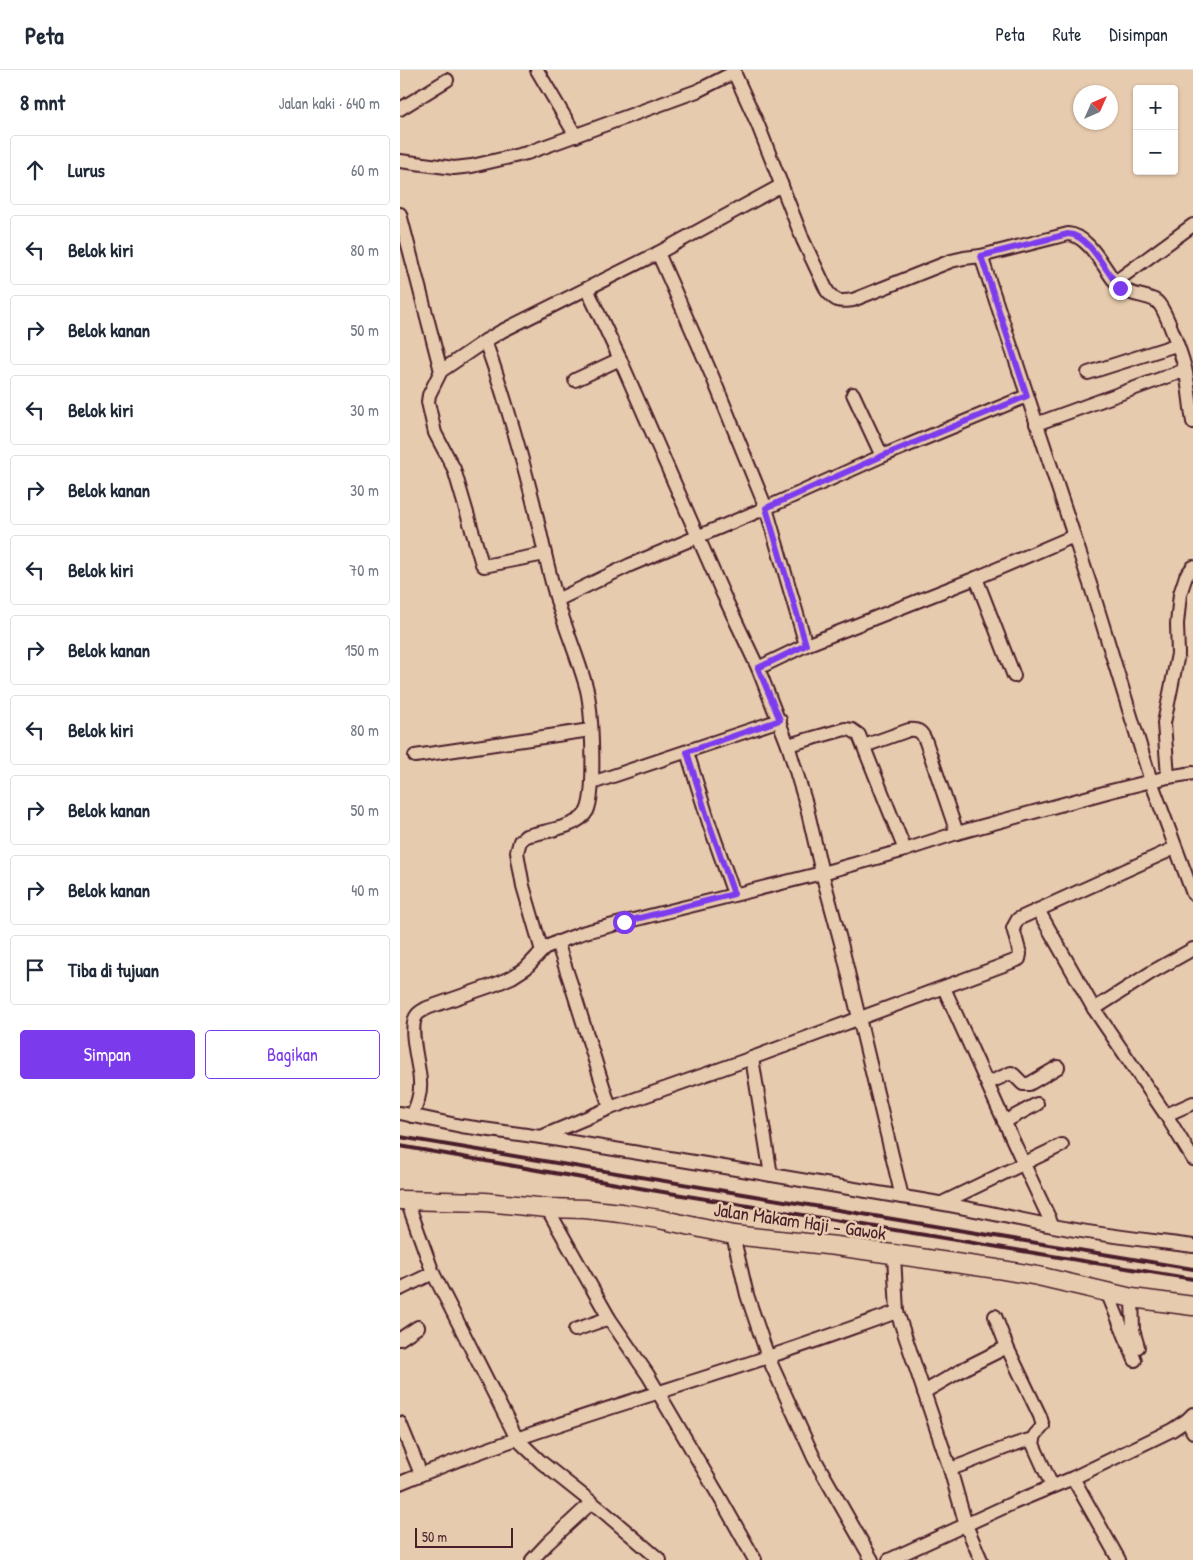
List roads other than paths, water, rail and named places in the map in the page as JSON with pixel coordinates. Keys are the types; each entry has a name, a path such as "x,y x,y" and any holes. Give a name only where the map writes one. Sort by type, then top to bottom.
{"street":[{"path":"537,70 576,136"},
{"path":"400,161 446,168 472,166 527,153 697,91 734,71 803,240 827,291 836,300 843,302 853,300 951,261 981,256 1068,234 1073,235 1082,239 1090,247 1115,282 1126,292 1156,300 1164,309 1185,370 1193,422"},
{"path":"400,109 447,80"},
{"path":"545,554 486,566 482,564 454,469 435,433 430,416 429,395 441,371 502,331 658,253 782,185"},
{"path":"400,214 441,371"},
{"path":"1115,282 1193,225"},
{"path":"658,253 713,378 766,508 806,645"},
{"path":"981,256 1074,536 1151,782 1193,894"},
{"path":"587,289 620,359 780,720 806,804 902,1197"},
{"path":"485,341 510,418 557,600 587,691 590,716 592,783 590,804 582,818 568,825 526,836 520,841 517,852 524,886 542,951"},
{"path":"1088,373 1176,345"},
{"path":"575,380 620,359"},
{"path":"1036,424 1185,370"},
{"path":"853,394 882,456"},
{"path":"557,600 630,565 766,508 882,456 1027,396"},
{"path":"758,668 806,645 976,578 1074,536"},
{"path":"1168,777 1164,723 1178,654 1177,624 1180,594 1186,576 1193,567"},
{"path":"976,578 1014,676"},
{"path":"592,783 780,720"},
{"path":"788,745 849,729 858,735 905,850"},
{"path":"864,746 909,730 915,729 920,731 926,742 957,833"},
{"path":"415,756 590,730"},
{"path":"687,752 734,894"},
{"path":"406,1114 419,1100 420,1081 413,1030 414,1020 417,1015 427,1008 512,977 526,968 542,951 556,942 585,932 822,873 1111,790 1193,773"},
{"path":"541,1137 610,1108 752,1058 1019,959 1020,954 1013,928 1018,919 1175,848"},
{"path":"1038,910 1094,1009 1166,1115 1193,1159"},
{"path":"556,942 610,1108"},
{"path":"1094,1009 1152,972 1193,949"},
{"path":"944,988 1053,1226"},
{"path":"752,1058 771,1175"},
{"path":"988,1083 1011,1073 1021,1083 1025,1085 1030,1084 1058,1067"},
{"path":"1166,1115 1193,1103"},
{"path":"1004,1122 1037,1104"},
{"path":"406,1114 461,1126 541,1137 942,1203 1053,1226 1193,1246"},
{"path":"942,1203 1062,1145"},
{"path":"403,1200 433,1273 517,1439 541,1462 606,1513 660,1560"},
{"name":"Jalan Makam Haji - Gawok","path":"403,1200 485,1202 621,1213 733,1235 836,1246 1030,1275 1132,1298 1193,1306"},
{"path":"547,1208 610,1318 658,1392 755,1560"},
{"path":"733,1235 747,1295 768,1357 814,1458 872,1560"},
{"path":"894,1255 897,1312 950,1470 966,1525 981,1560"},
{"path":"400,1289 433,1273"},
{"path":"1107,1292 1135,1360"},
{"path":"1132,1298 1133,1330 1138,1347"},
{"path":"400,1483 517,1439 768,1357 897,1312"},
{"path":"950,1470 1033,1439 1043,1424 1006,1347 995,1316"},
{"path":"575,1330 610,1318"},
{"path":"400,1339 418,1327"},
{"path":"924,1392 1006,1347"},
{"path":"889,1560 1073,1478 1158,1436 1190,1417 1193,1432"},
{"path":"400,1423 421,1474"},
{"path":"1033,1439 1037,1455 1052,1486"},
{"path":"1073,1478 1119,1560"},
{"path":"532,1560 591,1503"}],"railway":[{"path":"400,1137 1193,1269"},
{"path":"400,1146 651,1190 1193,1279"}]}
